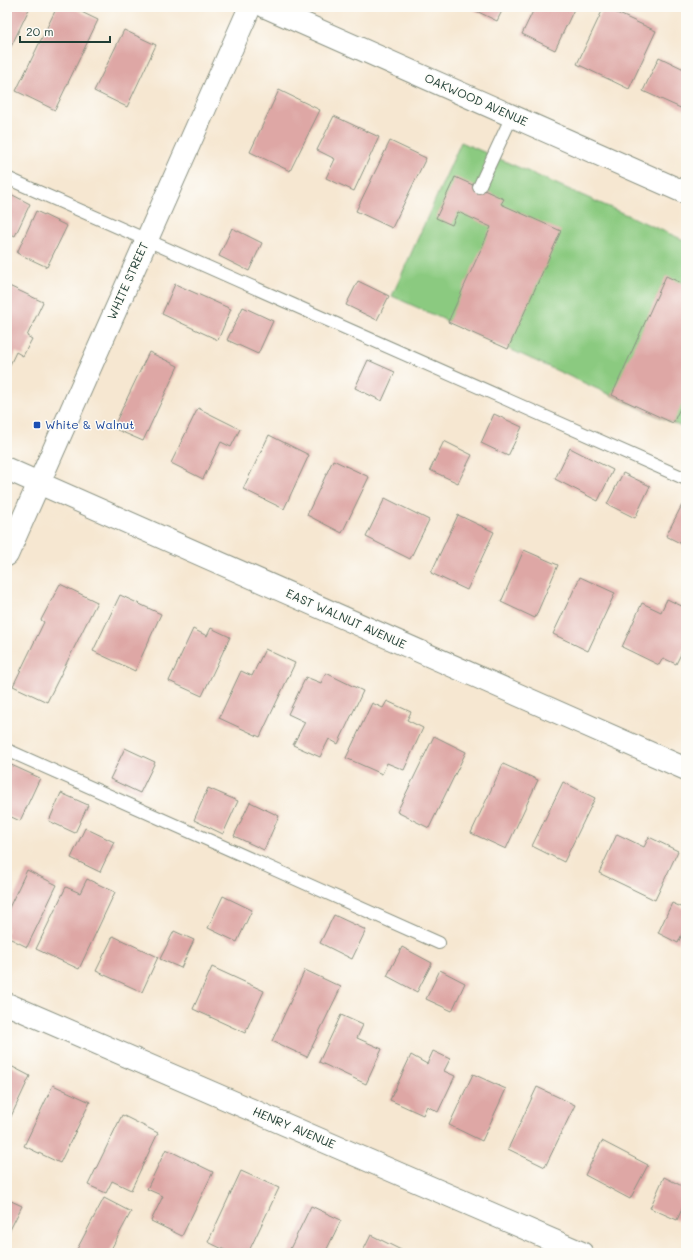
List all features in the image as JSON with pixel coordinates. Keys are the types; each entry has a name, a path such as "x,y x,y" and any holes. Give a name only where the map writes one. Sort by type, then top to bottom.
{"street":[{"name":"WHITE STREET","path":"7,555 250,7"},
{"name":"OAKWOOD AVENUE","path":"266,7 686,193"},
{"name":"EAST WALNUT AVENUE","path":"7,469 686,769"},
{"name":"HENRY AVENUE","path":"7,1004 582,1253"}],"lane":[{"path":"480,187 512,116"},
{"path":"7,178 686,479"},
{"path":"7,750 439,943"}],"green space":[{"path":"461,142 686,241 686,429 392,296"}],"building":[{"path":"7,7 30,7 7,55"},
{"path":"57,7 71,7 98,20 55,110 16,91"},
{"path":"468,7 504,7 497,21"},
{"path":"535,7 575,7 555,50 522,34"},
{"path":"604,7 656,31 629,89 577,64"},
{"path":"124,30 156,45 127,107 94,91"},
{"path":"659,57 686,70 685,110 643,91"},
{"path":"279,90 320,110 290,171 250,152"},
{"path":"334,116 379,137 354,191 326,178 335,159 317,150"},
{"path":"390,141 426,158 392,228 356,211"},
{"path":"455,177 504,199 501,204 561,231 508,349 448,322 491,227 458,212 452,225 436,218"},
{"path":"7,192 30,204 15,236 7,232"},
{"path":"36,211 67,226 47,267 17,253"},
{"path":"232,228 262,243 249,271 219,256"},
{"path":"666,276 686,285 686,396 673,423 612,395"},
{"path":"358,281 389,296 377,320 346,305"},
{"path":"175,284 231,309 218,340 162,314"},
{"path":"7,285 43,302 27,336 32,339 23,356 16,352 9,367 7,367"},
{"path":"243,307 273,321 258,354 227,340"},
{"path":"149,352 178,366 143,441 113,428"},
{"path":"368,360 395,372 382,401 355,388"},
{"path":"198,408 240,429 231,447 221,442 203,479 171,463"},
{"path":"494,414 522,427 508,456 481,443"},
{"path":"269,435 309,455 284,509 243,489"},
{"path":"444,441 472,455 458,483 430,470"},
{"path":"570,448 613,470 598,501 555,479"},
{"path":"333,460 369,477 342,533 307,515"},
{"path":"623,473 650,486 635,518 607,504"},
{"path":"385,498 429,520 410,559 366,537"},
{"path":"682,505 686,507 686,546 666,536"},
{"path":"458,515 494,532 467,590 431,573"},
{"path":"524,550 558,565 535,618 501,602"},
{"path":"580,577 615,593 588,651 553,634"},
{"path":"60,584 97,602 47,702 13,686 44,622 41,620"},
{"path":"120,595 161,614 135,671 93,651"},
{"path":"667,599 686,608 686,644 676,664 663,658 659,665 622,647 642,603 661,612"},
{"path":"211,628 230,637 202,696 169,681 193,629 207,636"},
{"path":"265,649 295,663 260,737 219,718 241,671 252,676"},
{"path":"326,673 363,691 338,744 329,739 320,757 293,745 305,722 288,714 306,677 321,683"},
{"path":"387,701 411,712 407,720 423,728 404,770 387,763 382,774 346,758 372,703 383,708"},
{"path":"434,736 466,752 429,828 397,812"},
{"path":"125,748 155,762 140,793 110,779"},
{"path":"7,763 40,778 20,821 7,815"},
{"path":"503,764 538,780 506,849 471,833"},
{"path":"563,782 595,798 564,862 532,846"},
{"path":"208,788 238,801 223,834 194,820"},
{"path":"61,793 88,805 75,833 49,821"},
{"path":"250,802 279,816 264,850 234,836"},
{"path":"85,828 114,842 100,872 71,858"},
{"path":"617,834 644,847 649,837 678,851 655,900 599,873"},
{"path":"27,870 57,885 27,947 7,937 7,912"},
{"path":"87,879 115,892 79,969 36,949 66,887 80,893"},
{"path":"223,896 252,910 237,942 208,928"},
{"path":"672,903 686,909 686,925 678,943 658,933"},
{"path":"334,915 366,930 352,959 320,943"},
{"path":"174,931 194,940 181,968 160,959"},
{"path":"113,936 158,957 142,992 96,971"},
{"path":"402,947 432,963 417,992 387,976"},
{"path":"212,967 264,991 245,1033 193,1009"},
{"path":"305,970 341,987 307,1057 272,1041"},
{"path":"440,970 465,983 452,1011 426,999"},
{"path":"341,1015 363,1025 357,1038 382,1049 366,1084 319,1062"},
{"path":"433,1051 450,1059 444,1071 455,1076 438,1112 427,1106 423,1115 390,1100 411,1055 427,1064"},
{"path":"7,1064 30,1076 7,1125"},
{"path":"473,1074 506,1089 482,1141 449,1125"},
{"path":"53,1085 90,1102 60,1163 24,1146"},
{"path":"537,1087 575,1105 545,1167 508,1149"},
{"path":"122,1115 158,1133 131,1190 112,1181 106,1193 88,1185"},
{"path":"602,1141 648,1165 630,1199 585,1175"},
{"path":"166,1149 213,1172 182,1236 151,1221 163,1196 147,1189"},
{"path":"241,1171 279,1188 248,1253 231,1253 208,1242"},
{"path":"664,1177 686,1188 686,1200 677,1220 650,1208"},
{"path":"104,1198 131,1212 109,1253 75,1253"},
{"path":"7,1199 22,1206 8,1234 7,1234"},
{"path":"311,1206 341,1220 325,1253 288,1253"},
{"path":"371,1235 403,1251 403,1253 362,1253"}],"place":[{"name":"White & Walnut","path":"37,425"}]}
